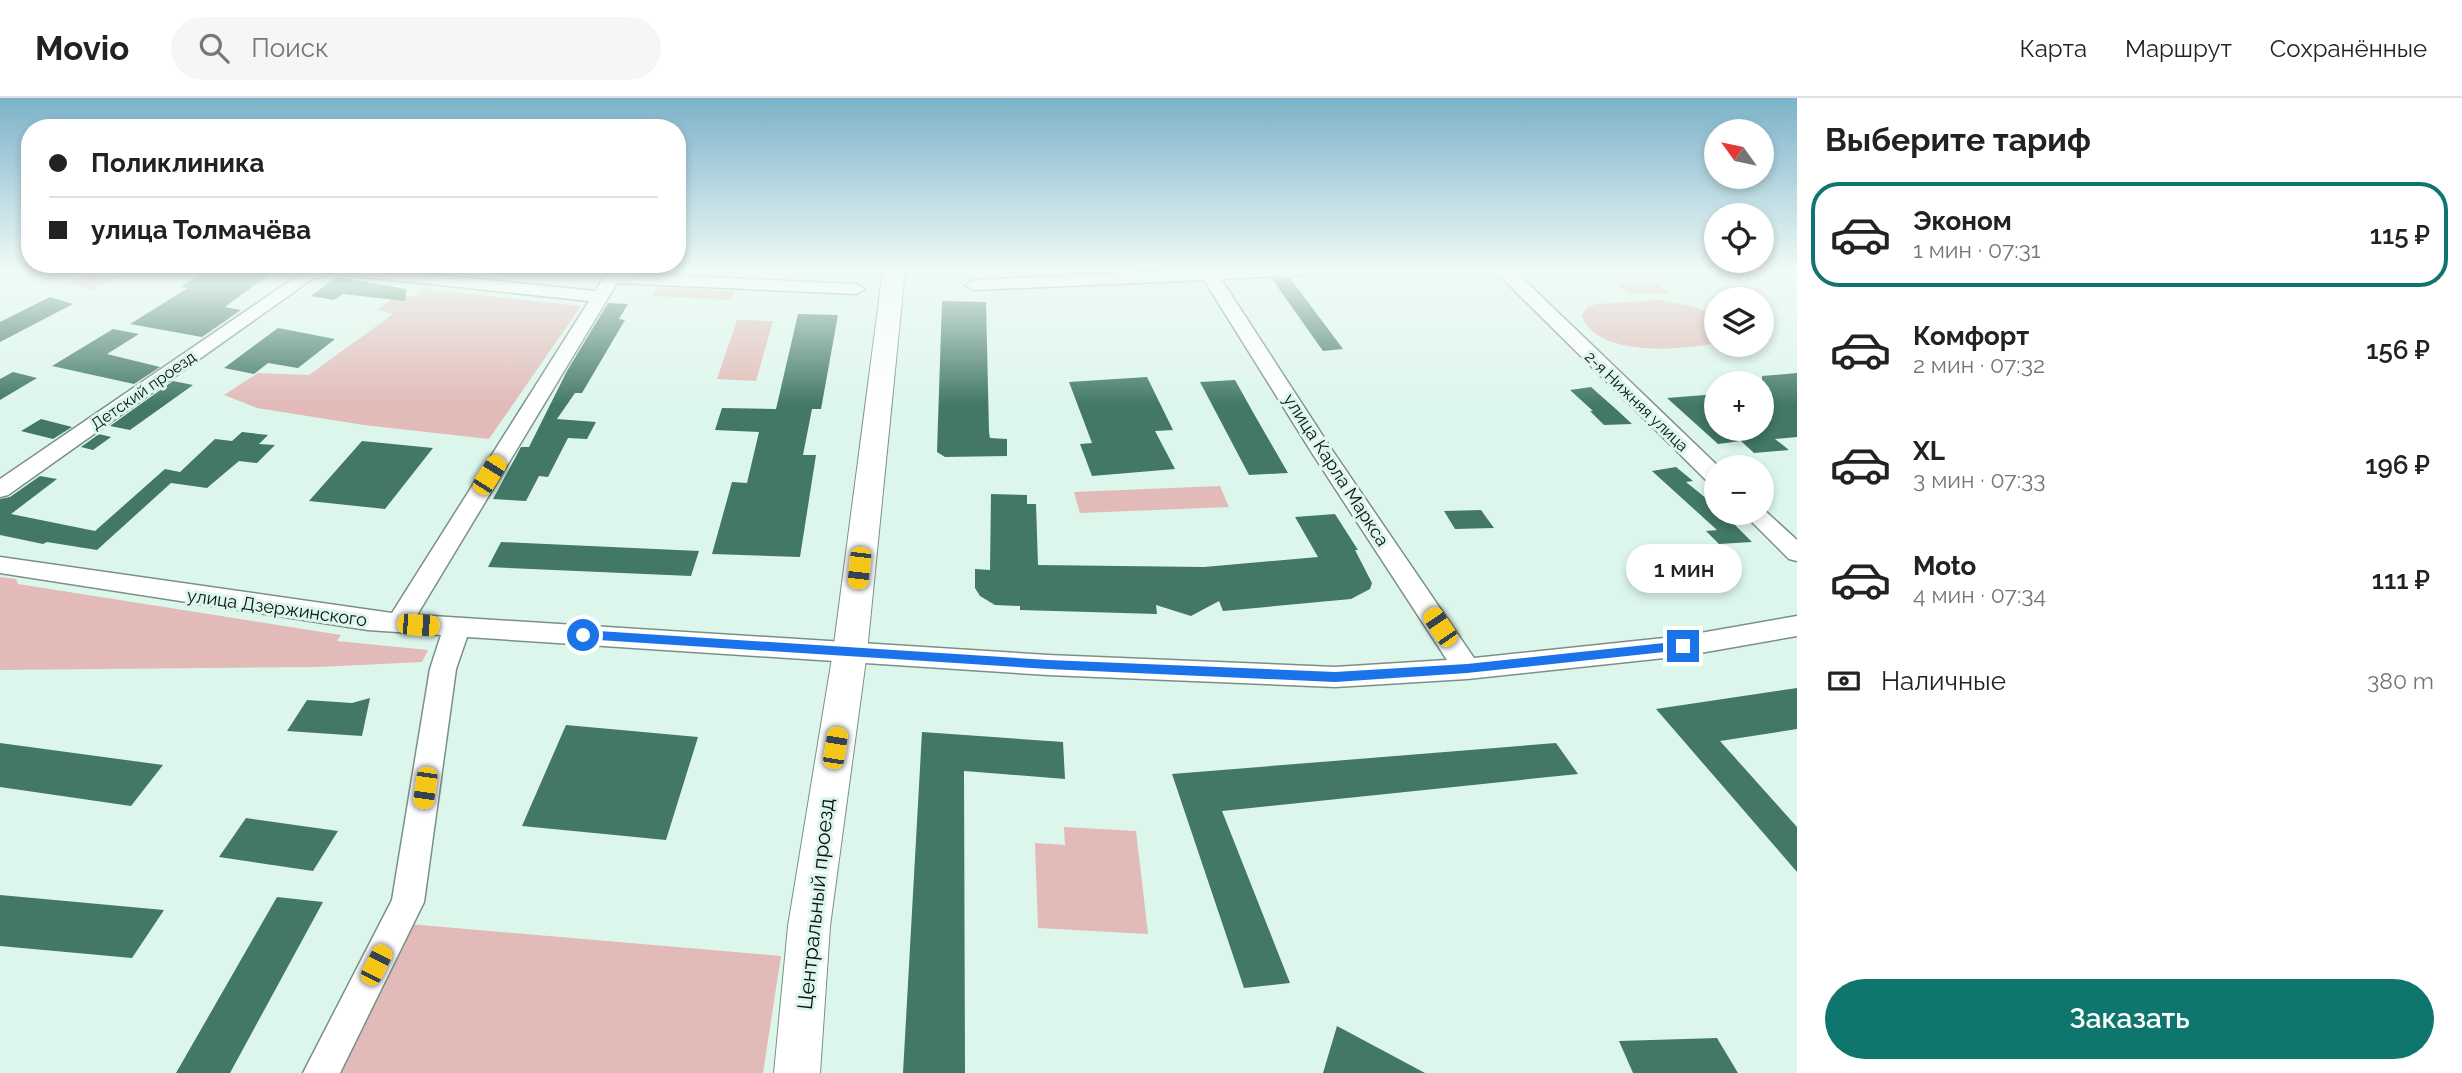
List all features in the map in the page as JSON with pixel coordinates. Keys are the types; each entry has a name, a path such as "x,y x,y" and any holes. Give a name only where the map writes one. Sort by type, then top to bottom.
{"main road":[{"name":"Центральный проезд","path":"797,1073 809,926 850,652 889,316"}],"street":[{"name":"Детский проезд","path":"0,490 248,316"},
{"path":"398,624 588,316"},
{"name":"улица Карла Маркса","path":"1236,316 1323,453 1467,668"},
{"name":"2-я Нижняя улица","path":"1550,316 1704,465"},
{"path":"1767,525 1797,553"},
{"name":"улица Дзержинского","path":"0,565 293,611 398,624 1253,676 1335,677 1467,668 1683,646 1797,626"},
{"path":"321,1073 408,902 443,670 457,627"}],"shaded area":[{"path":"391,316 574,316 489,439 364,425 257,408 224,395 258,373 309,375"},
{"path":"1582,316 1704,316 1704,345 1642,348 1605,339 1591,330"},
{"path":"737,320 773,321 756,381 717,379"},
{"path":"1220,486 1229,507 1080,513 1074,492"},
{"path":"0,577 16,579 18,584 341,635 337,641 428,650 422,662 319,667 0,670"},
{"path":"1064,827 1136,831 1148,934 1038,928 1035,843 1065,845"},
{"path":"409,924 781,956 763,1073 335,1073"}],"building":[{"path":"13,316 51,316 0,342 0,322"},
{"path":"144,316 233,316 202,337 130,324"},
{"path":"600,316 621,316 619,319 625,320 582,393 575,393 557,419 596,422 587,439 568,438 548,477 539,476 526,501 493,499 521,447 529,447 567,371"},
{"path":"798,316 838,316 821,409 812,409 803,455 816,455 800,557 712,554 732,482 747,483 759,432 715,430 722,408 776,409"},
{"path":"942,316 986,316 989,432 990,438 1007,439 1007,456 945,457 937,452"},
{"path":"1298,316 1318,316 1343,349 1323,351"},
{"path":"278,328 335,339 298,368 268,363 254,374 224,368"},
{"path":"113,329 139,334 107,354 160,367 134,384 52,366"},
{"path":"13,372 37,378 0,400 0,379"},
{"path":"1797,373 1797,437 1775,439 1789,450 1754,453 1741,441 1774,441 1774,375"},
{"path":"1147,377 1173,430 1155,431 1175,469 1092,476 1080,444 1092,443 1069,382"},
{"path":"1235,380 1288,473 1249,475 1200,382"},
{"path":"173,381 193,385 130,430 110,426"},
{"path":"1591,387 1632,424 1604,425 1570,390"},
{"path":"1704,395 1704,431 1667,398"},
{"path":"41,419 72,427 53,439 21,431"},
{"path":"242,432 268,435 259,444 275,445 257,463 239,461 207,488 171,483 97,550 47,542 43,544 0,535 0,499 10,497 40,476 57,479 11,514 95,531 165,469 180,472 215,439 232,441"},
{"path":"99,434 111,437 93,450 81,447"},
{"path":"362,441 433,448 385,509 309,501"},
{"path":"1715,441 1741,441 1718,444"},
{"path":"1676,467 1693,481 1686,482 1704,497 1704,518 1652,471"},
{"path":"991,494 1027,495 1027,504 1036,504 1038,565 1204,567 1318,557 1295,517 1335,514 1358,550 1355,550 1372,583 1370,589 1351,599 1223,611 1219,601 1191,616 1156,605 1157,614 1020,610 1020,606 995,605 980,596 975,588 975,569 990,570"},
{"path":"1481,510 1494,528 1455,529 1444,511"},
{"path":"1711,525 1735,525 1752,542 1719,544 1706,531 1717,530"},
{"path":"501,542 699,551 691,576 488,567"},
{"path":"1797,688 1797,729 1720,741 1797,827 1797,872 1656,709"},
{"path":"370,698 362,736 287,731 307,700 352,703"},
{"path":"566,725 698,737 666,840 522,826"},
{"path":"922,732 1063,742 1065,779 964,771 965,1073 903,1073"},
{"path":"0,743 163,765 131,806 0,787"},
{"path":"1556,743 1578,774 1222,811 1290,983 1244,988 1172,774"},
{"path":"246,818 338,831 313,871 219,857"},
{"path":"0,895 164,910 132,958 0,946"},
{"path":"277,897 323,902 230,1073 176,1073"},
{"path":"1337,1026 1425,1073 1323,1073"},
{"path":"1717,1038 1738,1073 1633,1073 1619,1041"}],"route":[{"path":"583,635 1048,665 1253,676 1335,677 1467,668 1683,646"}]}
